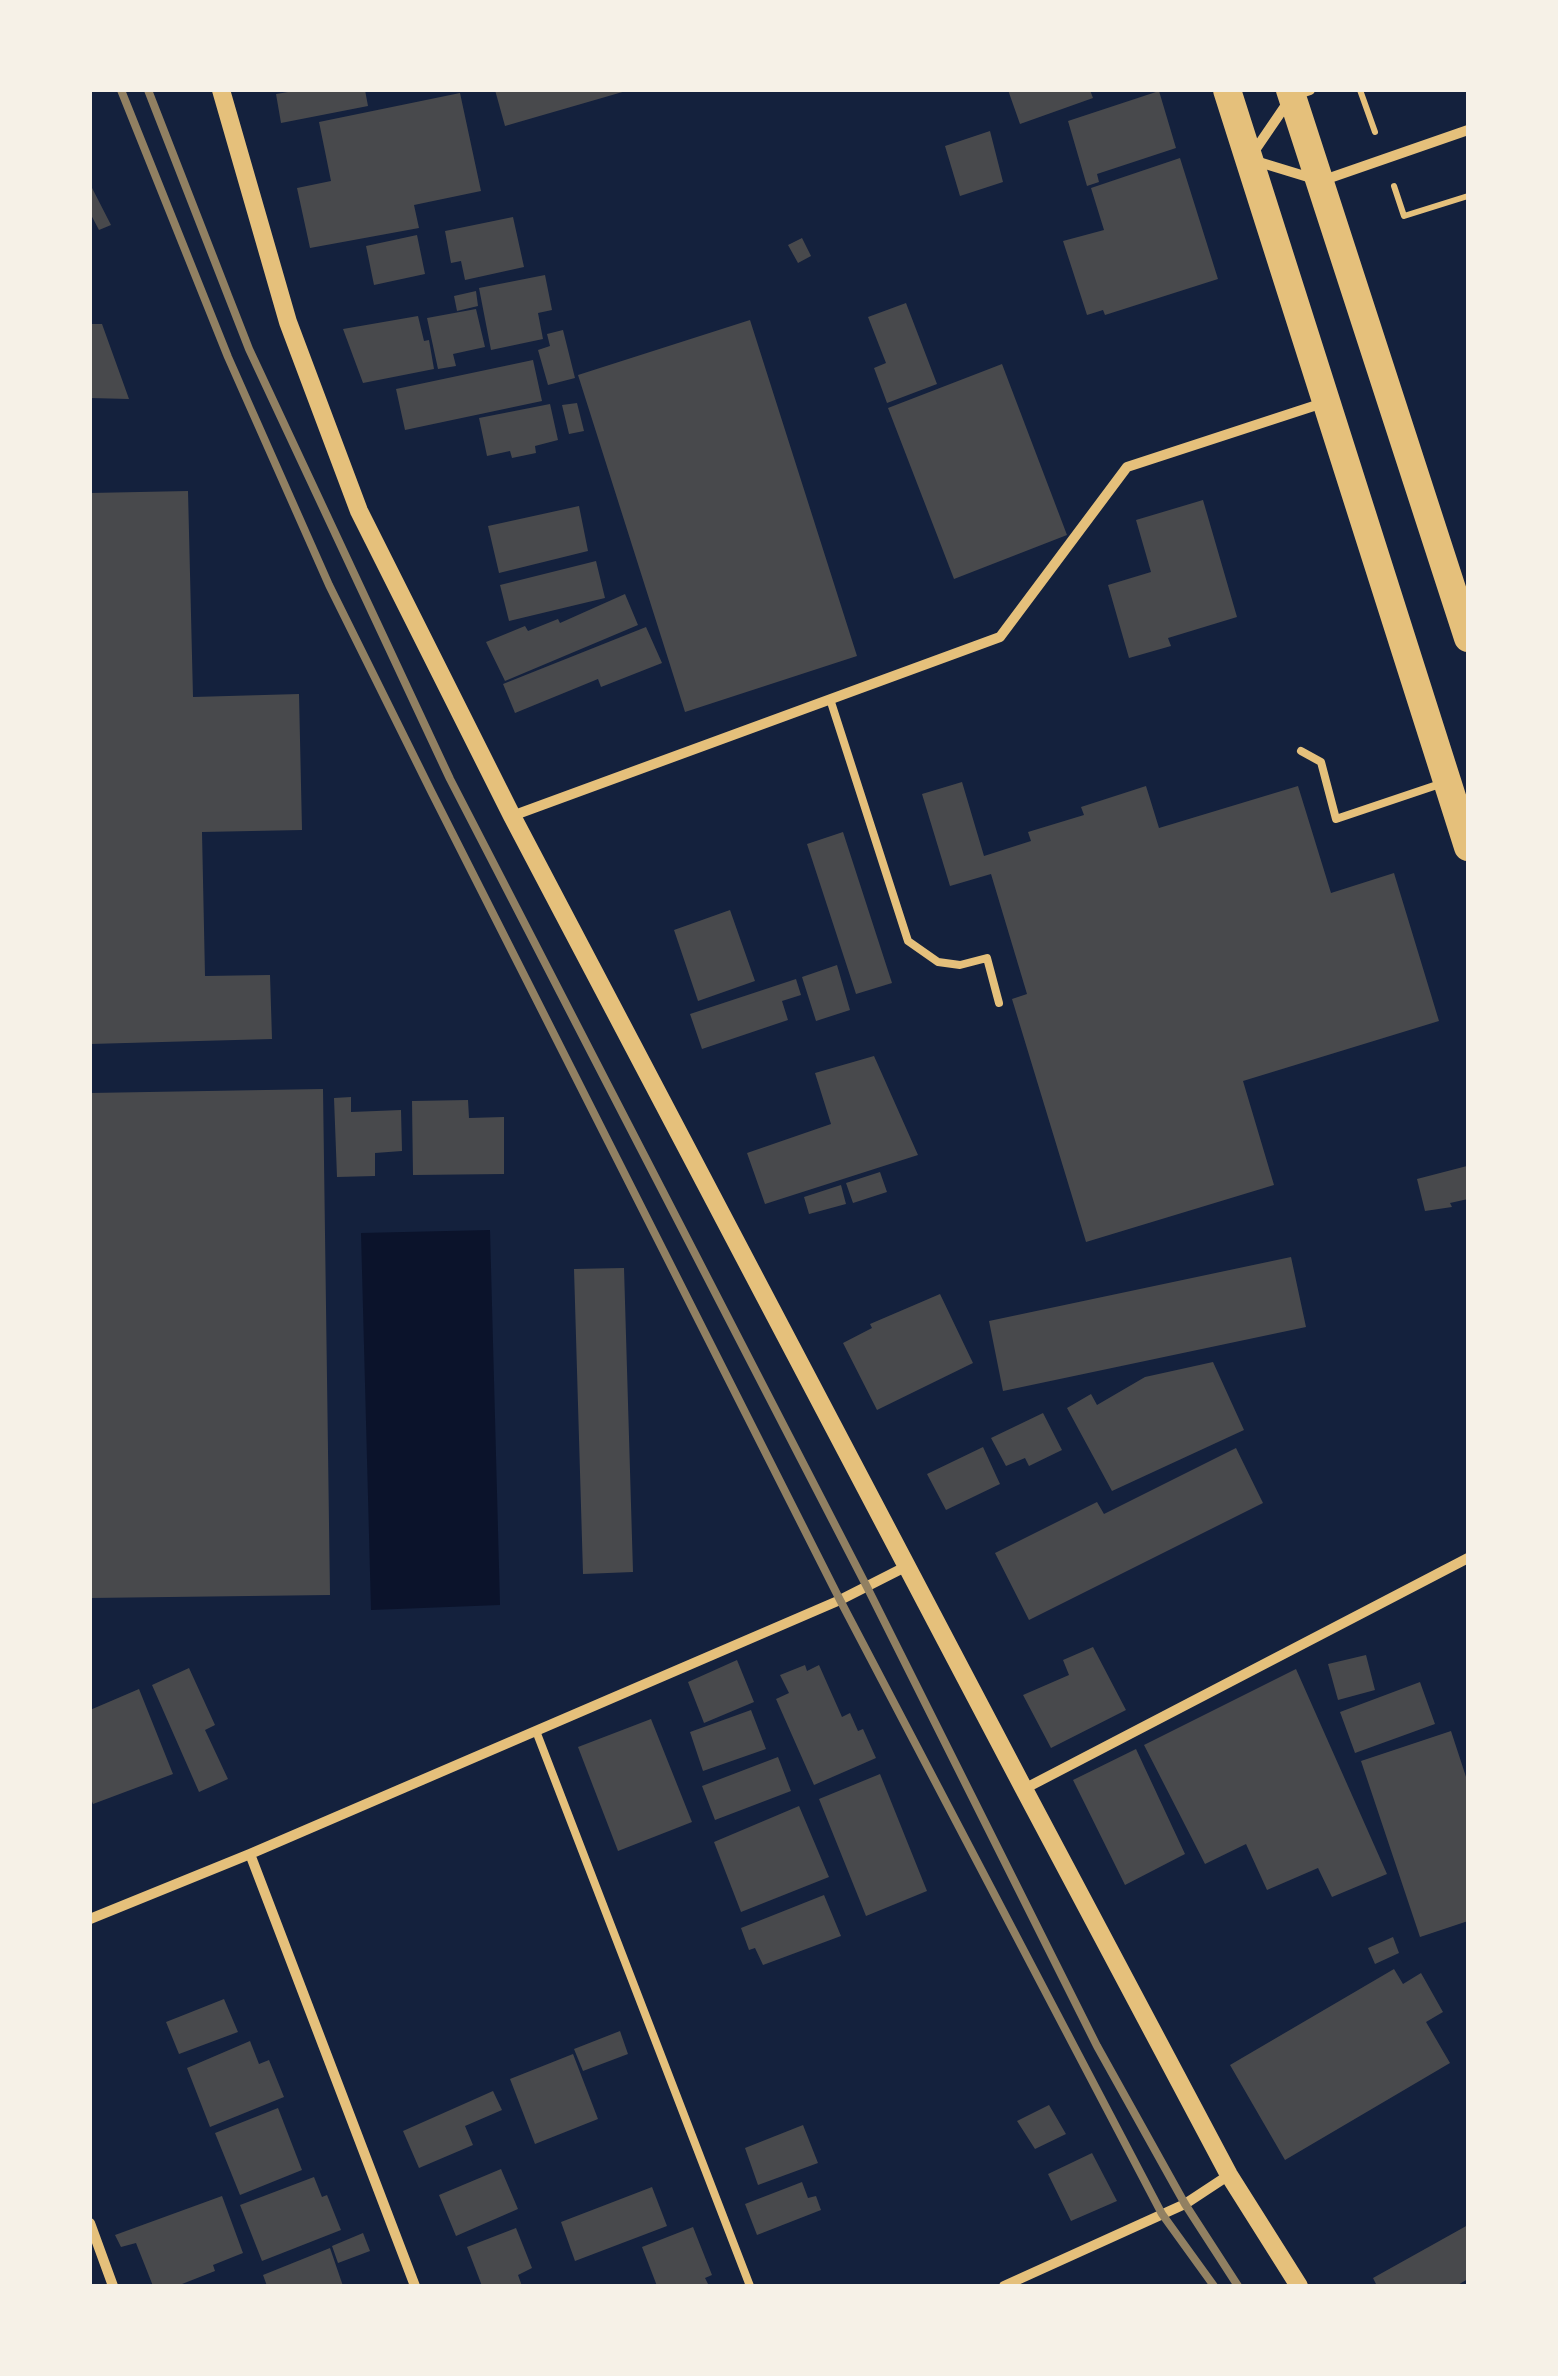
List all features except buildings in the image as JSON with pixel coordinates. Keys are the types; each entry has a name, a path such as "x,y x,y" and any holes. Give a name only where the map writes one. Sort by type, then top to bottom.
{"highway":[{"path":"1227,90 1468,848"},
{"path":"1297,92 1321,182 1468,638"}],"street":[{"path":"221,90 288,322 360,511 512,816 1228,2175 1299,2286"},
{"path":"1297,92 1249,159 1321,182 1468,130"},
{"path":"512,816 1000,637 1127,467 1327,402"},
{"path":"1024,1789 1468,1558"},
{"path":"90,1919 840,1600 909,1566"},
{"path":"250,1854 415,2286"},
{"path":"1004,2286 1185,2204 1228,2175"},
{"path":"90,2224 113,2286"}],"lane":[{"path":"830,699 908,941 938,962 960,965 987,958 999,1003"},
{"path":"1301,751 1321,762 1336,818 1447,782"},
{"path":"536,1731 750,2286"}],"water":[{"path":"490,1230 500,1605 371,1610 361,1233"}],"railway":[{"path":"121,90 228,357 329,585 431,791 840,1600 1162,2214 1214,2286"},
{"path":"148,90 249,349 450,779 867,1587 1097,2046 1185,2204 1238,2286"}]}
